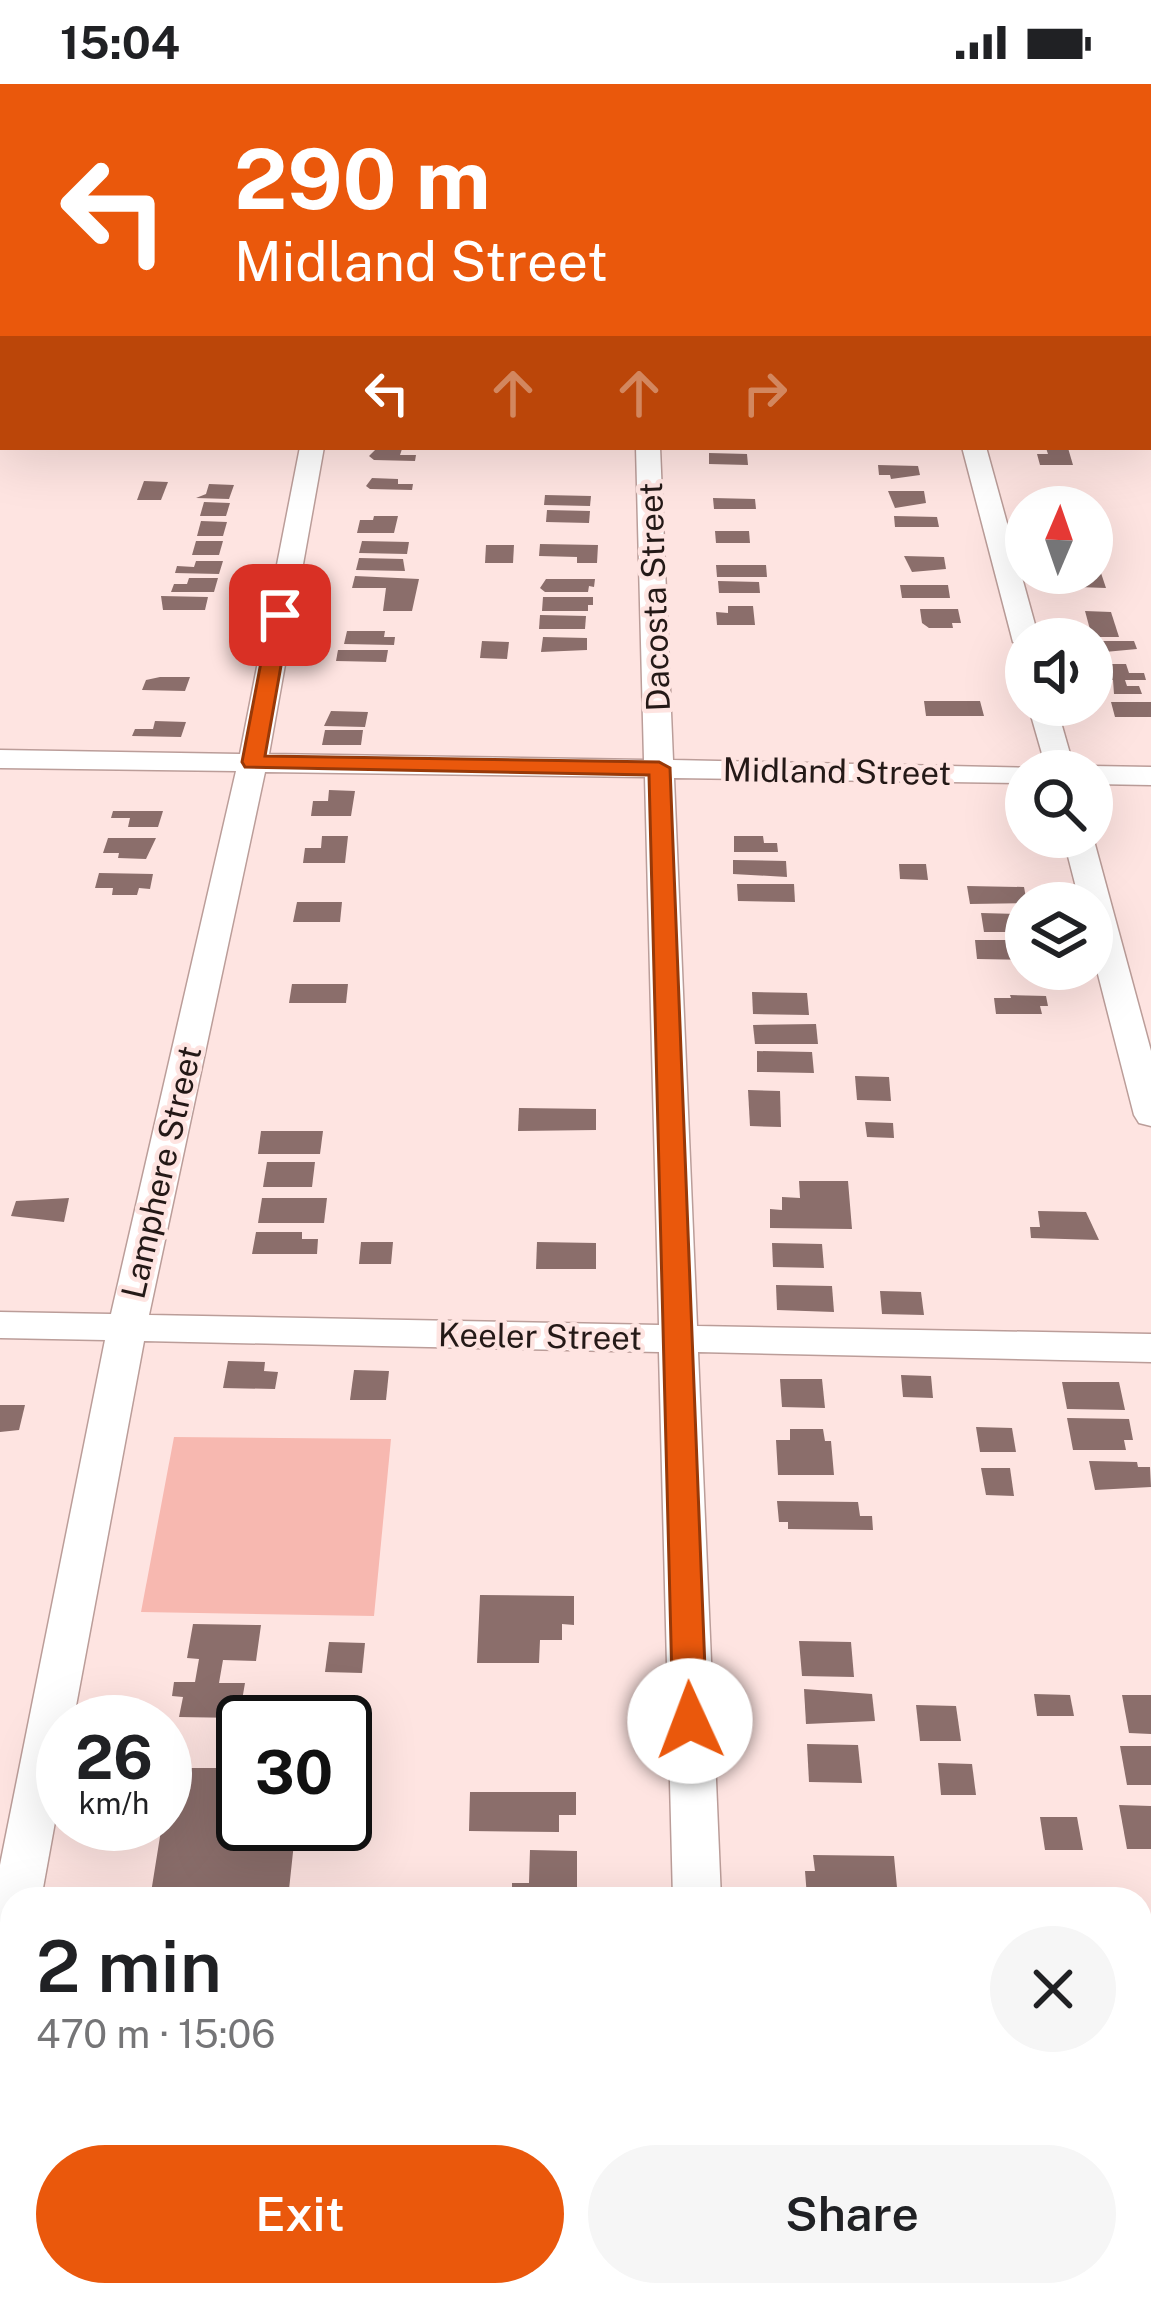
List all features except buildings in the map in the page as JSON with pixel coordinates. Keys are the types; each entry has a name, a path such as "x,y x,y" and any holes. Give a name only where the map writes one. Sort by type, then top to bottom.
{"street":[{"name":"Lamphere Street","path":"19,1887 127,1327 253,762 311,450"},
{"name":"Dacosta Street","path":"648,450 697,1887"},
{"path":"975,450 1019,618"},
{"name":"Midland Street","path":"0,759 1005,774"},
{"path":"1113,775 1151,776"},
{"path":"1084,858 1151,1115"},
{"name":"Keeler Street","path":"0,1325 1151,1348"}],"shaded area":[{"path":"174,1437 391,1439 374,1616 141,1612"}],"route":[{"path":"280,615 253,762 659,768 690,1721"}]}
